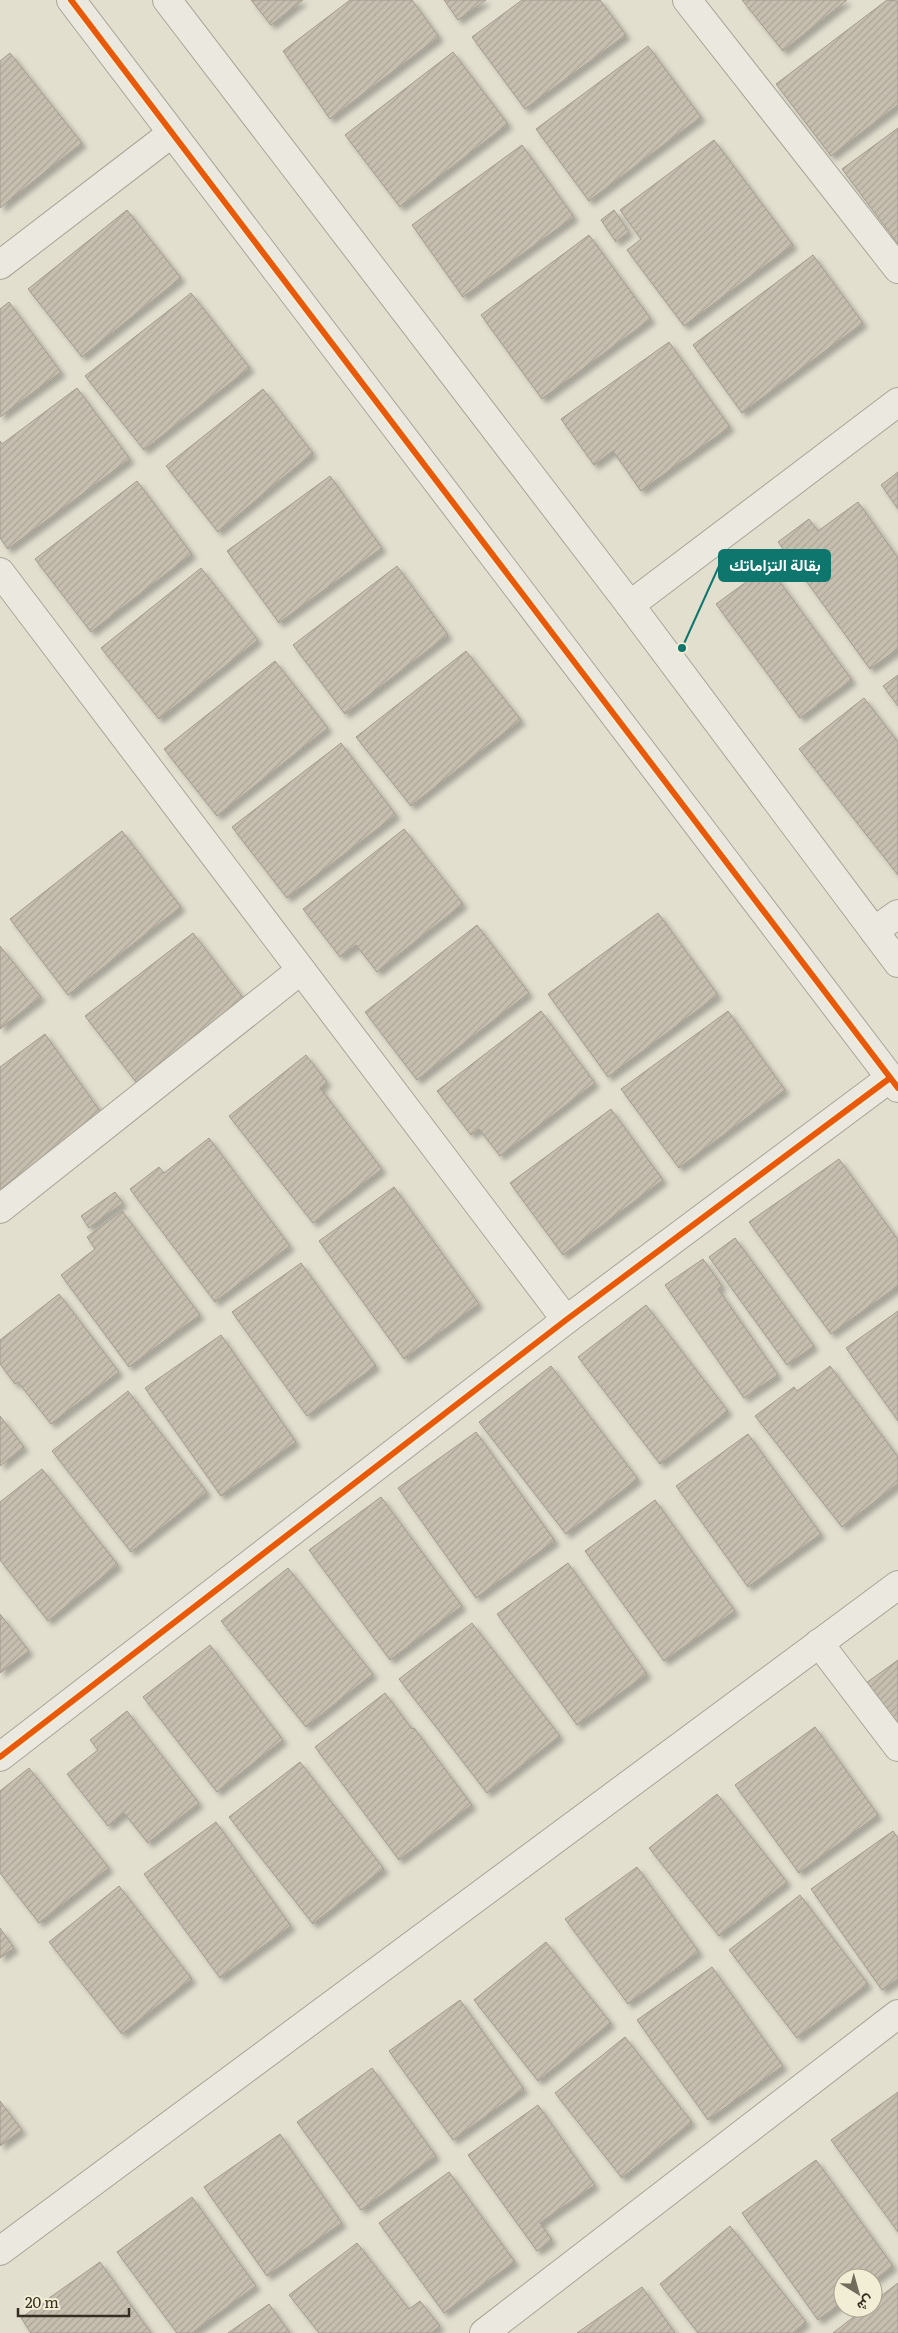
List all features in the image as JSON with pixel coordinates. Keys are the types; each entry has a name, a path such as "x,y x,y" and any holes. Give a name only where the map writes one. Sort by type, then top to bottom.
{"street":[{"path":"0,1757 566,1320 894,1083 71,0"},
{"path":"167,0 630,605 898,963"},
{"path":"687,0 898,269"},
{"path":"0,265 172,133"},
{"path":"630,605 898,402"},
{"path":"0,572 566,1320"},
{"path":"874,931 898,914"},
{"path":"0,1208 301,970"},
{"path":"0,2251 898,1585"},
{"path":"819,1644 898,1747"},
{"path":"484,2333 898,2014"}],"building":[{"path":"251,0 303,0 271,25"},
{"path":"350,0 412,0 439,37 330,119 283,51"},
{"path":"444,0 486,0 458,20"},
{"path":"522,0 600,0 626,35 525,109 472,37"},
{"path":"742,0 847,0 783,51"},
{"path":"887,0 898,1 898,105 831,156 776,84"},
{"path":"648,46 701,117 589,201 536,129"},
{"path":"453,52 508,124 400,207 345,135"},
{"path":"10,53 82,143 0,208 0,61"},
{"path":"898,128 898,244 842,169"},
{"path":"714,140 793,245 684,326 627,250 641,239 620,210"},
{"path":"522,145 574,217 463,297 412,225"},
{"path":"127,210 181,278 82,357 28,289"},
{"path":"614,210 629,232 616,242 601,220"},
{"path":"589,235 651,319 542,399 481,315"},
{"path":"813,255 863,323 742,413 693,345"},
{"path":"191,293 250,368 144,450 85,376"},
{"path":"9,302 61,372 0,417 0,309"},
{"path":"669,342 730,427 641,491 613,451 594,465 561,419"},
{"path":"77,388 130,459 8,549 0,538 0,441 2,444"},
{"path":"263,389 313,453 218,532 166,466"},
{"path":"898,472 898,509 881,485"},
{"path":"330,476 382,548 279,623 227,551"},
{"path":"137,481 192,554 91,632 35,559"},
{"path":"858,502 898,558 898,649 870,669 778,542 809,519 818,531"},
{"path":"397,566 448,635 345,714 293,645"},
{"path":"768,566 852,680 800,718 716,604"},
{"path":"201,568 258,640 159,719 101,648"},
{"path":"466,651 521,720 411,806 356,737"},
{"path":"275,661 328,728 217,816 164,749"},
{"path":"898,675 898,706 883,686"},
{"path":"864,698 898,742 898,875 799,749"},
{"path":"341,743 396,815 287,898 232,827"},
{"path":"404,829 463,904 377,972 356,945 340,957 303,909"},
{"path":"122,831 181,907 68,995 10,919"},
{"path":"658,913 718,995 608,1077 548,994"},
{"path":"477,925 529,993 417,1080 365,1012"},
{"path":"193,933 244,999 136,1082 85,1016"},
{"path":"0,946 41,997 0,1029"},
{"path":"541,1011 595,1083 500,1156 479,1129 471,1135 437,1091"},
{"path":"728,1011 785,1090 679,1168 621,1089"},
{"path":"45,1034 103,1115 0,1189 0,1067"},
{"path":"306,1055 327,1082 320,1088 382,1169 313,1223 229,1116"},
{"path":"611,1109 663,1180 563,1255 510,1183"},
{"path":"209,1138 290,1246 215,1302 130,1189 159,1167 164,1173"},
{"path":"839,1159 898,1240 898,1286 831,1334 749,1222"},
{"path":"394,1187 479,1304 404,1359 319,1241"},
{"path":"115,1192 123,1203 89,1228 81,1216"},
{"path":"122,1211 200,1315 129,1367 61,1275 95,1249 87,1237"},
{"path":"735,1238 814,1346 787,1365 709,1257"},
{"path":"703,1259 722,1286 718,1289 778,1375 744,1398 665,1285"},
{"path":"301,1263 376,1366 307,1416 232,1312"},
{"path":"59,1294 119,1372 51,1424 18,1382 15,1384 0,1364 0,1340"},
{"path":"646,1305 728,1411 660,1464 578,1357"},
{"path":"898,1311 898,1421 846,1348"},
{"path":"221,1335 296,1442 221,1496 145,1388"},
{"path":"551,1366 638,1479 566,1534 479,1422"},
{"path":"830,1366 898,1457 898,1484 842,1527 755,1416 794,1387 797,1391"},
{"path":"128,1391 207,1492 131,1552 52,1451"},
{"path":"0,1416 24,1447 0,1466"},
{"path":"476,1432 555,1541 476,1598 398,1488"},
{"path":"748,1434 821,1534 748,1587 676,1486"},
{"path":"42,1469 118,1565 48,1621 0,1560 0,1502"},
{"path":"381,1497 462,1606 390,1660 309,1550"},
{"path":"655,1500 735,1611 664,1661 585,1551"},
{"path":"568,1563 647,1674 577,1725 497,1614"},
{"path":"288,1568 373,1674 306,1727 221,1621"},
{"path":"0,1614 29,1651 0,1673"},
{"path":"472,1623 560,1736 487,1793 399,1679"},
{"path":"210,1645 283,1740 217,1792 143,1697"},
{"path":"898,1660 898,1728 866,1683"},
{"path":"385,1693 472,1805 399,1860 315,1747"},
{"path":"127,1711 199,1803 148,1843 124,1813 108,1826 67,1774 98,1750 90,1740"},
{"path":"815,1727 878,1815 799,1873 735,1785"},
{"path":"300,1762 384,1869 313,1924 229,1817"},
{"path":"29,1768 109,1868 39,1923 0,1873 0,1791"},
{"path":"717,1794 787,1882 719,1936 649,1848"},
{"path":"216,1822 291,1926 220,1978 144,1874"},
{"path":"893,1831 898,1838 898,1979 882,1990 811,1889"},
{"path":"637,1867 699,1952 628,2004 565,1919"},
{"path":"119,1886 192,1979 122,2034 49,1942"},
{"path":"800,1895 868,1984 797,2038 729,1950"},
{"path":"0,1928 14,1948 0,1958"},
{"path":"546,1942 611,2023 538,2081 474,2000"},
{"path":"712,1967 783,2066 708,2120 637,2020"},
{"path":"460,2000 524,2089 453,2140 389,2051"},
{"path":"625,2037 692,2122 622,2178 555,2093"},
{"path":"372,2068 436,2156 361,2210 297,2122"},
{"path":"898,2092 898,2232 831,2140"},
{"path":"0,2101 22,2130 0,2146"},
{"path":"538,2105 595,2185 540,2223 552,2240 537,2251 468,2155"},
{"path":"280,2134 342,2223 267,2276 204,2187"},
{"path":"816,2160 893,2266 883,2274 883,2268 833,2268 833,2309 818,2320 742,2213"},
{"path":"449,2172 515,2262 444,2313 379,2223"},
{"path":"192,2197 256,2286 192,2333 177,2333 117,2252"},
{"path":"730,2226 806,2322 793,2333 698,2333 660,2284"},
{"path":"357,2243 409,2309 420,2301 440,2326 431,2333 319,2333 289,2295"},
{"path":"100,2262 151,2333 31,2333 21,2318"},
{"path":"898,2283 898,2333 833,2333 852,2318 883,2318 883,2294"},
{"path":"642,2287 675,2333 577,2333"},
{"path":"269,2304 290,2333 228,2333"}],"cycle path":[{"path":"71,0 898,1088"},
{"path":"0,1757 566,1320 890,1078"}],"place":[{"name":"بقالة التزاماتك","path":"682,648"}]}
